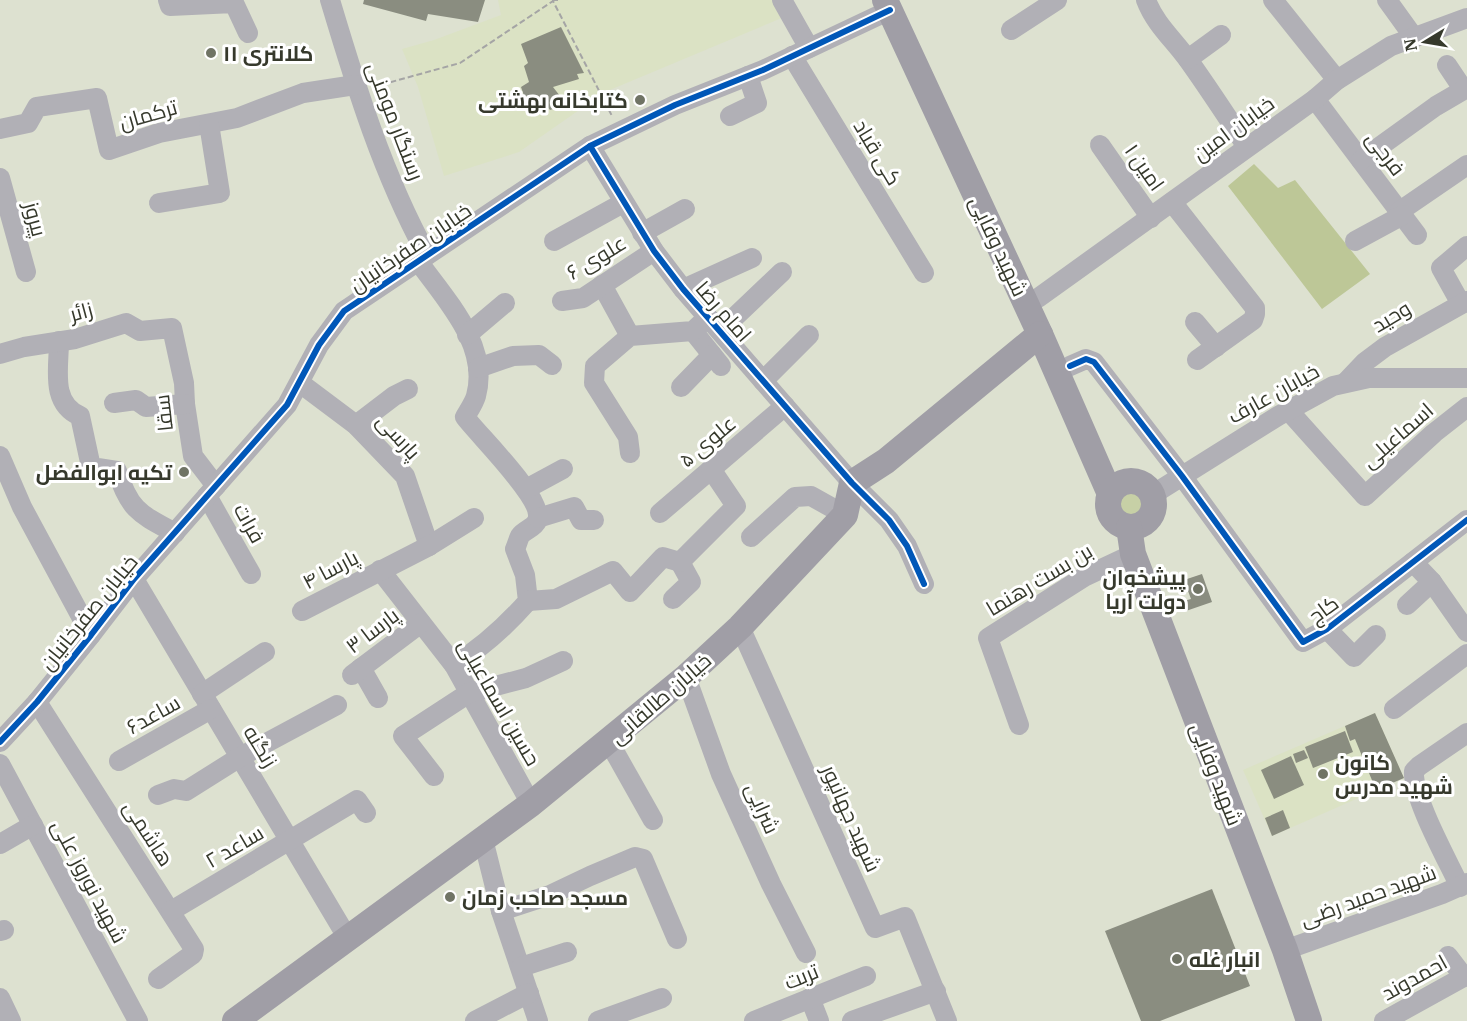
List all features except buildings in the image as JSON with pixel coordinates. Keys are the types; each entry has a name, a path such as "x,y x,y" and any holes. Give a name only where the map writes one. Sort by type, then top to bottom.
{"main road":[{"path":"891,3 1070,366 1116,488"},
{"name":"شهید وفایی","path":"891,3 1040,333 1116,488"},
{"path":"845,515 852,483 886,461 1040,333"},
{"path":"1132,480 1147,486 1152,495 1154,507 1152,514 1141,525 1129,527 1118,524 1107,504 1116,488 1132,480"},
{"name":"خیابان طالقانی","path":"235,1021 531,804 609,742 686,677 740,627 845,515"},
{"name":"شهید وفایی","path":"1129,527 1133,554 1309,1021"}],"street":[{"path":"168,0 170,6 234,3 248,33"},
{"name":"رستگار مومنی","path":"330,0 356,88 422,258 462,322 476,356 478,368"},
{"name":"کی قباد","path":"782,0 800,52 924,273"},
{"path":"1011,30 1057,0"},
{"path":"1146,0 1158,24 1188,59 1247,147"},
{"path":"1273,0 1337,80"},
{"path":"1387,0 1413,36"},
{"name":"خیابان صفرخانیان","path":"1,737 37,702 134,579 287,405 320,345 344,311 590,146 675,105 800,52 891,3"},
{"name":"خیابان امین","path":"1038,298 1316,99 1337,80 1391,46 1467,18"},
{"path":"1188,59 1221,35"},
{"path":"1361,160 1465,88 1447,65"},
{"path":"730,116 757,102 748,76"},
{"name":"ترکمان","path":"0,129 28,123 37,107 97,98 109,150 159,134 237,118 303,93 356,88"},
{"name":"فرجی","path":"1316,99 1418,235"},
{"path":"159,203 220,193 209,124"},
{"name":"امین ۱","path":"1100,145 1151,218"},
{"name":"امام رضا","path":"590,146 654,251 683,289 852,483 889,520 907,546 924,584"},
{"path":"1355,241 1401,213 1467,165"},
{"name":"پیروز","path":"0,178 26,272"},
{"path":"1172,202 1255,308 1253,320 1197,360"},
{"path":"555,241 623,203"},
{"path":"642,233 685,209"},
{"path":"1464,302 1441,268 1467,246"},
{"name":"علوی ۶","path":"562,301 583,298 654,251"},
{"path":"683,289 752,258"},
{"path":"630,453 628,437 594,383 595,366 630,336 693,331 714,324 782,272"},
{"path":"603,285 630,336"},
{"name":"وحید","path":"1346,382 1365,362 1385,347 1464,302"},
{"path":"467,335 505,303"},
{"path":"1195,322 1216,347"},
{"name":"زائر","path":"0,354 24,347 75,339 126,323 140,331 172,328"},
{"name":"سقا","path":"172,328 184,382 193,456 212,491"},
{"path":"681,387 717,361 693,331"},
{"path":"763,381 809,335"},
{"path":"59,341 57,383 69,412 80,416 91,467 117,471 123,491 138,513 175,533"},
{"path":"528,601 525,575 515,549 521,534 536,523 538,518 532,498 518,478 465,417 476,398 478,368 513,356 539,355 552,364"},
{"path":"1070,366 1086,359 1094,362 1182,476"},
{"name":"خیابان عارف","path":"1152,495 1288,410 1320,392 1346,382 1369,378 1467,378"},
{"name":"پارسی","path":"300,383 356,425 405,476 429,546"},
{"path":"356,425 394,396 408,389"},
{"path":"114,403 136,400 146,407 185,404"},
{"name":"علوی ۵","path":"660,513 786,406"},
{"name":"اسماعیلی","path":"1288,410 1365,496 1426,440 1467,407"},
{"path":"0,456 22,507 92,635"},
{"path":"526,489 563,469"},
{"path":"680,562 736,506 711,469"},
{"name":"کاج","path":"1182,476 1304,642 1327,629 1467,520"},
{"name":"فرات","path":"212,491 251,574"},
{"path":"751,537 795,497 811,496 845,515"},
{"path":"538,518 574,507 581,520 594,520"},
{"name":"پارسا ۴","path":"302,610 429,546 474,518"},
{"name":"بن بست رهنما","path":"1019,725 988,638 1084,577 1133,554"},
{"path":"454,665 478,651 508,624 528,601 556,599 613,572 630,592 663,558 680,562 691,582 673,599"},
{"path":"1413,562 1431,582 1467,632"},
{"name":"حسین اسماعیلی","path":"380,570 454,665 531,804"},
{"name":"زنگنه","path":"134,579 347,937"},
{"path":"1407,605 1431,582"},
{"name":"پارسا ۳","path":"378,698 357,671 421,623"},
{"name":"شهید جهانپور","path":"740,627 875,928 905,917 947,1021"},
{"path":"1327,629 1354,657 1376,635"},
{"name":"ساعد۶","path":"119,760 207,701 265,652"},
{"path":"1394,709 1467,654"},
{"path":"434,776 403,736 470,693 526,678 563,661"},
{"name":"شرایی","path":"686,677 721,774 771,884 806,953"},
{"name":"هاشمی","path":"37,702 171,911 194,952 158,979"},
{"path":"158,795 174,789 186,790 240,757 337,705"},
{"path":"1463,885 1421,802 1413,779 1414,771 1419,766 1467,733"},
{"path":"609,742 653,820"},
{"name":"شهید نوروز علی","path":"0,764 138,1021"},
{"name":"ساعد ۲","path":"171,911 357,800 366,813"},
{"path":"0,844 33,825"},
{"path":"483,839 501,911 538,1021"},
{"path":"501,911 550,896 635,857 642,859 677,939"},
{"name":"شهید حمید رضی","path":"1284,950 1463,885"},
{"path":"521,967 567,951"},
{"path":"1448,956 1465,976"},
{"name":"تربت","path":"754,1021 866,976"},
{"name":"احمدوند","path":"1384,1021 1465,976"},
{"path":"852,1021 936,991"},
{"path":"475,1021 529,993"},
{"path":"0,998 8,1020"},
{"path":"598,1021 662,998"},
{"path":"810,998 819,1021"}],"path":[{"path":"356,88 460,63 552,1 560,0"},
{"path":"552,1 620,132"}],"shaded area":[{"path":"498,0 774,0 784,17 605,92 519,152 444,176 418,87 402,49 434,40 501,15"},
{"path":"1254,164 1278,188 1295,180 1370,274 1322,309 1228,186"},
{"path":"1131,490 1140,494 1144,503 1140,512 1131,516 1122,512 1118,503 1122,494"},
{"name":"کانون شهید مدرس","path":"1375,713 1404,778 1272,836 1243,770"}],"cycle path":[{"path":"0,742 37,702 134,579 287,405 319,345 344,311 590,146 675,105 763,70 890,10"},
{"path":"590,146 654,251 683,289 852,483 889,520 907,546 924,584"},
{"path":"1070,366 1086,359 1094,362 1182,476 1303,642 1327,629 1467,520"}],"place":[{"name":"کلانتری ۱۱","path":"211,53"},
{"name":"کتابخانه بهشتی","path":"640,100"},
{"name":"تکیه ابوالفضل","path":"184,472"},
{"name":"پیشخوان دولت آریا","path":"1198,589"},
{"name":"کانون شهید مدرس","path":"1323,774"},
{"name":"مسجد صاحب زمان","path":"450,897"},
{"name":"انبار غله","path":"1177,959"}]}
